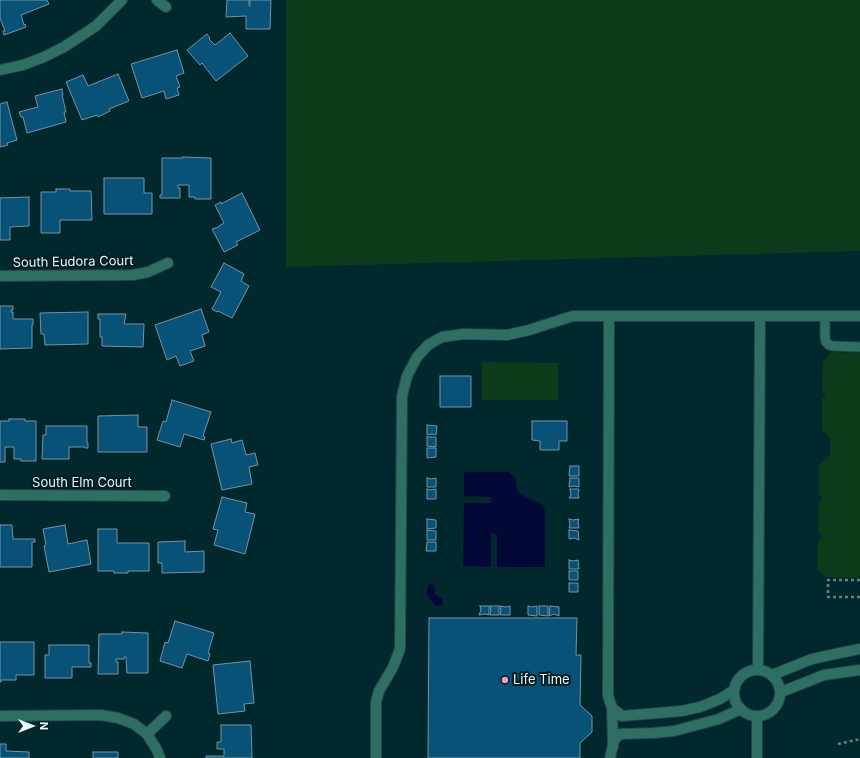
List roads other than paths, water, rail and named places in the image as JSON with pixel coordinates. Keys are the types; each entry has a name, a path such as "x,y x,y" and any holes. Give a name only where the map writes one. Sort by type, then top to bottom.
{"street":[{"path":"0,70 23,65 64,48 96,26 122,0"},
{"path":"157,0 166,7"},
{"name":"South Eudora Court","path":"0,276 133,275 148,272 168,263"},
{"path":"376,758 376,702 379,691 393,667 400,649 402,396 407,376 417,357 428,345 442,337 464,334 507,335 529,330 573,316 860,316"},
{"path":"610,316 608,696 612,708 613,747"},
{"path":"758,669 760,316"},
{"name":"South Elm Court","path":"0,495 165,496"},
{"path":"772,675 812,659 860,650"},
{"path":"758,669 772,675 779,685 781,692 780,699 771,712 757,716 746,713 736,704 734,690 739,677 752,670 758,669"},
{"path":"781,692 824,675 860,670"},
{"path":"612,708 622,716 682,711 713,702 734,690"},
{"path":"610,758 614,740 620,734 653,733 686,728 719,720 741,709"},
{"path":"0,716 101,715 118,718 134,724 147,734 160,758"},
{"path":"147,734 166,716"},
{"path":"757,716 757,758"}],"lane":[{"path":"825,316 825,338 829,345 860,347"}],"place":[{"name":"Life Time","path":"505,680"}]}
